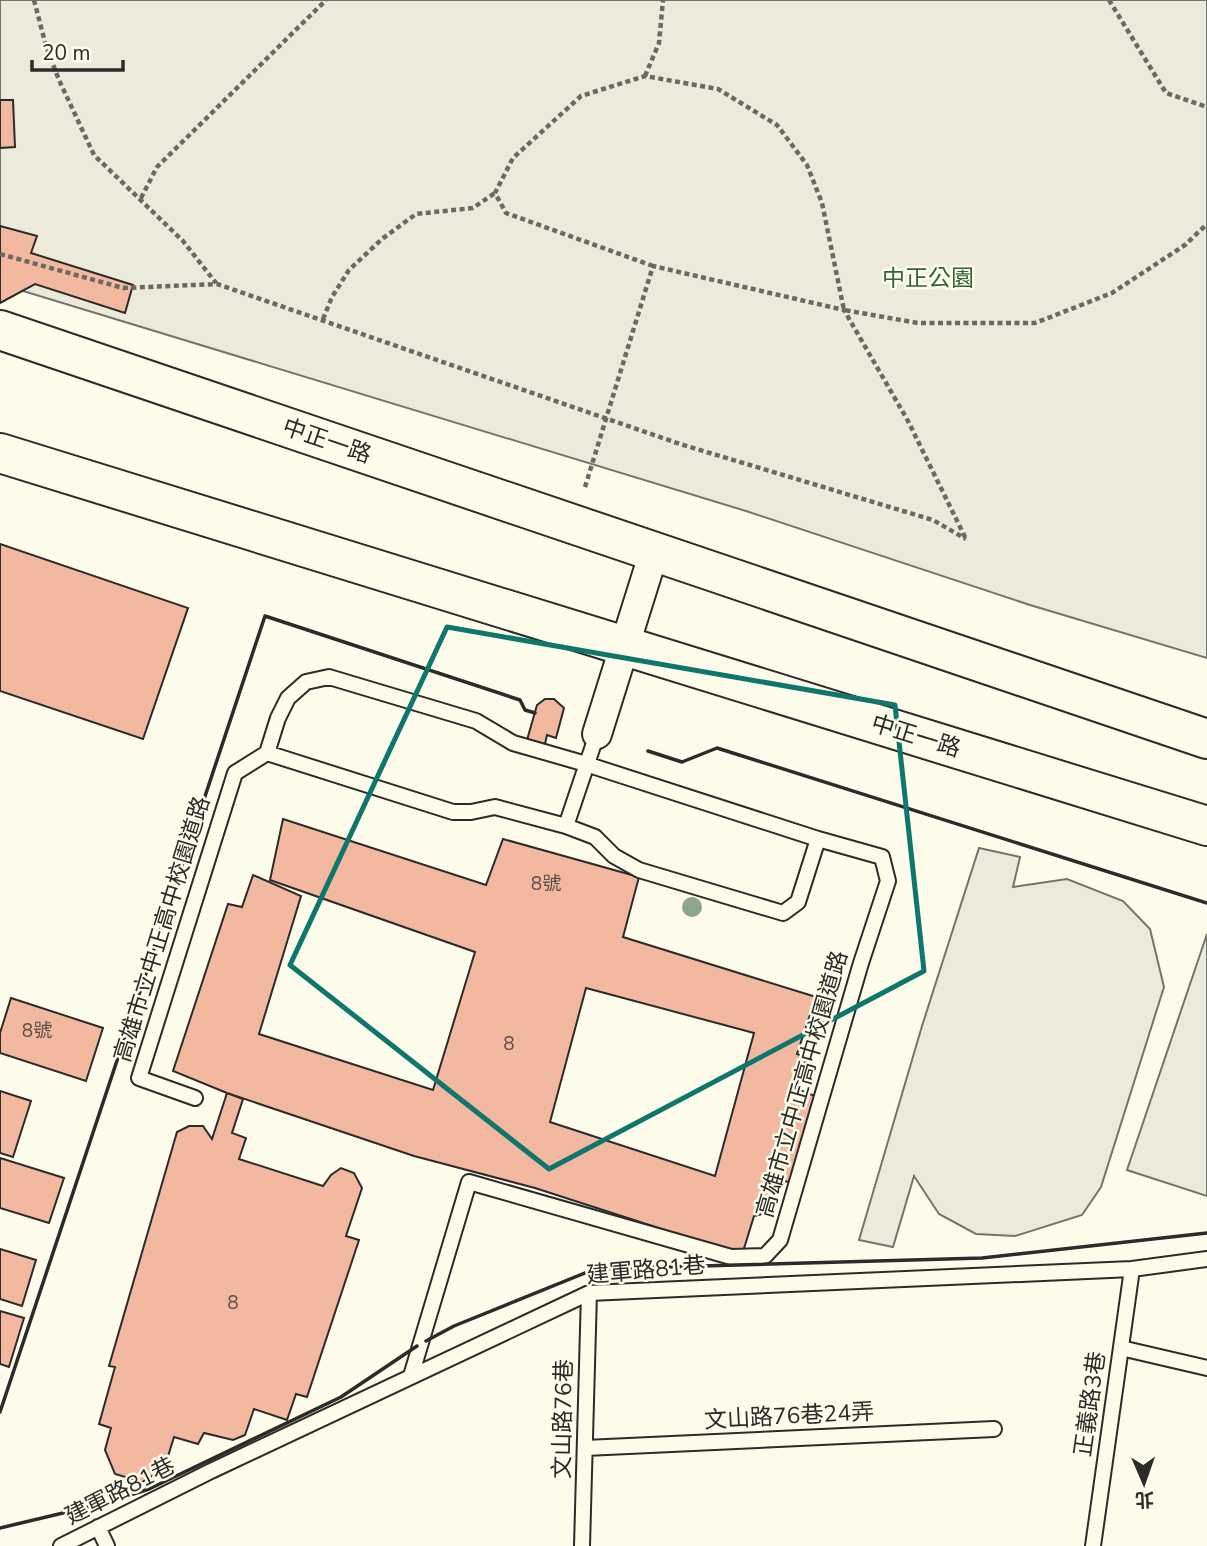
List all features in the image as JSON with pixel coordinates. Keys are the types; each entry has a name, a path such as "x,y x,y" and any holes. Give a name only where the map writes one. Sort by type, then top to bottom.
{"street":[{"name":"中正一路","path":"0,330 1207,739"},
{"name":"中正一路","path":"0,453 1207,826"},
{"path":"597,734 654,552"}],"lane":[{"name":"高雄市立中正高中校園道路","path":"195,1098 139,1078 235,773 267,753 278,718 288,698 306,682 329,677 476,720 513,743 882,858 888,881 860,963 780,1241 765,1256 732,1257 469,1182 411,1376"},
{"path":"566,826 597,734"},
{"path":"267,753 453,812 471,812 495,807 566,826 595,838 614,856 639,870 783,913 798,902 818,839"},
{"name":"建軍路81巷","path":"61,1546 211,1471 589,1293 1132,1269 1207,1259"},
{"name":"正義路3巷","path":"1093,1546 1132,1269"},
{"name":"文山路76巷","path":"582,1546 589,1293"},
{"path":"1121,1348 1207,1368"},
{"name":"文山路76巷24弄","path":"585,1448 994,1429"},
{"path":"98,1527 107,1546"}],"path":[{"path":"34,0 46,46 59,80 94,155 141,198 183,242 217,284"},
{"path":"141,198 158,167 326,0"},
{"path":"645,76 659,43 663,0"},
{"path":"1109,0 1166,93 1207,107"},
{"path":"0,254 122,288 217,284 680,444 933,520 966,539 908,421 844,310 822,203 807,165 777,125 718,89 645,76 581,96 513,158 495,193 473,208 416,215 382,239 349,270 332,297 323,320"},
{"path":"495,193 506,213 653,266 844,310 918,323 1035,323 1112,293 1185,245 1207,224"},
{"path":"585,487 653,266"}],"highlighted area":[{"path":"447,627 895,705 924,971 549,1169 290,965"}],"green space":[{"name":"中正公園","path":"0,0 1207,0 1207,658 1030,605 746,511 0,284"},
{"path":"979,848 1020,857 1013,887 1067,879 1123,901 1150,929 1164,987 1101,1187 1082,1215 1015,1236 976,1234 939,1214 914,1176 893,1247 859,1240 922,1026"},
{"path":"1207,934 1207,1196 1127,1170"}],"building":[{"path":"0,100 13,100 15,147 0,148"},
{"path":"0,226 37,236 31,253 133,285 125,313 35,284 0,303"},
{"path":"0,544 188,608 143,739 0,691"},
{"path":"545,699 554,699 564,708 556,738 547,735 545,744 527,740 537,705"},
{"path":"283,819 486,885 503,839 639,877 623,937 816,997 797,1054 807,1058 795,1088 815,1096 793,1182 778,1181 771,1212 754,1216 742,1255 535,1188 414,1156 227,1093 173,1071 228,904 242,907 253,875 301,896 259,1034 433,1090 475,952 270,880","holes":["586,988 754,1033 715,1176 550,1122"]},
{"path":"11,998 103,1028 86,1081 0,1053 0,1033"},
{"path":"0,1091 31,1101 13,1157 0,1153"},
{"path":"227,1093 243,1099 232,1133 246,1138 239,1159 323,1186 331,1175 341,1168 354,1173 362,1188 346,1236 359,1240 307,1397 296,1394 287,1420 254,1409 245,1435 233,1440 204,1433 198,1444 174,1437 164,1469 142,1482 115,1474 105,1450 111,1428 99,1424 115,1367 109,1366 177,1132 189,1126 203,1126 212,1139"},
{"path":"0,1158 64,1178 49,1223 0,1208"},
{"path":"0,1249 36,1260 22,1306 0,1299"},
{"path":"0,1311 24,1318 9,1367 0,1364"}],"wall":[{"path":"0,1412 265,616 520,700 525,710 535,713"},
{"path":"648,751 682,762 717,748 1207,903"},
{"path":"426,1341 454,1326 595,1269 982,1258 1207,1233"},
{"path":"0,1528 105,1503 149,1489 341,1397 417,1346"}]}
